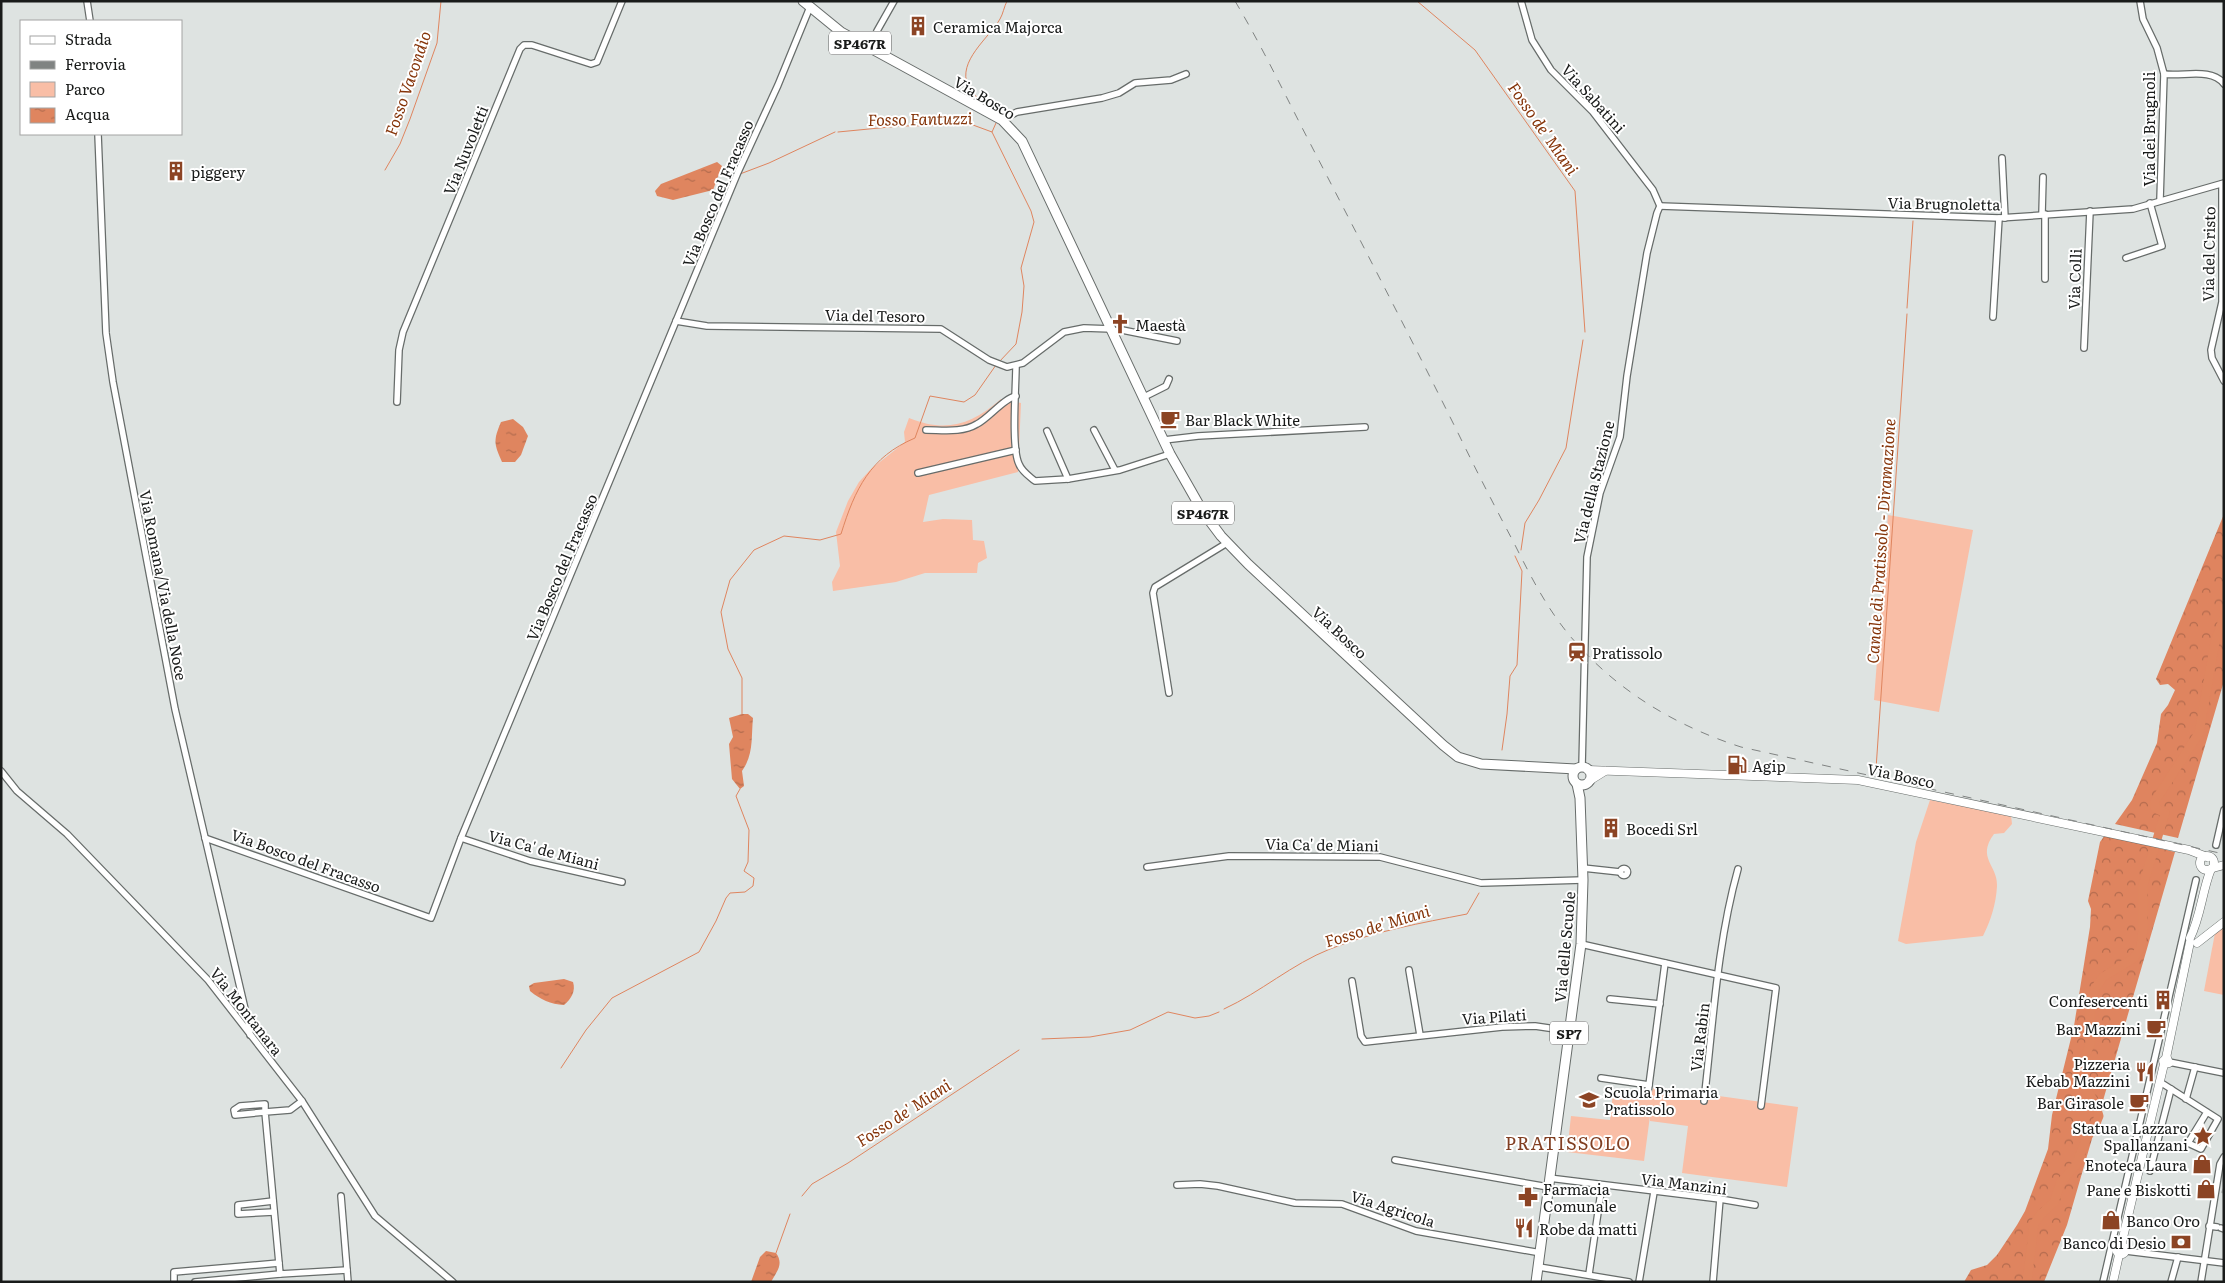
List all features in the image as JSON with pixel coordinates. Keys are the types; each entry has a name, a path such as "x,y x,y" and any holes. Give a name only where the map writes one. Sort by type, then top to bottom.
{"main road":[{"name":"Via Bosco","path":"806,4 841,32 998,118 1022,140 1170,454 1203,512 1228,543 1290,604 1449,751 1468,762 1549,769 1858,780 2183,849 2208,865"},
{"name":"Via Bosco","path":"1549,769 1575,782"},
{"path":"1580,798 1589,782 1590,775 1582,769 1573,774 1575,782 1582,785 1589,782 1600,773 1610,770"},
{"name":"Via delle Scuole","path":"1536,1282 1581,944 1583,868 1580,798 1575,782"},
{"name":"SP467R","path":"2208,865 2224,860"},
{"path":"2113,1282 2166,1061 2187,961 2194,940 2208,865 2224,865"},
{"path":"2194,940 2208,934 2224,922"}],"street":[{"path":"87,1 90,20"},
{"name":"Via Nuvoletti","path":"397,402 399,350 403,332 520,48 524,45 532,45 591,64 598,62 622,1"},
{"path":"870,49 877,30 894,1"},
{"name":"Via Sabatini","path":"1521,1 1532,40 1551,70 1593,112 1653,190 1660,206"},
{"name":"Via dei Brugnoli","path":"2140,1 2143,20 2156,48 2164,74 2160,200"},
{"name":"Via Bosco del Fracasso","path":"205,838 431,918 461,838 738,172 778,86 806,4"},
{"path":"998,118 1017,112 1102,98 1120,93 1135,83 1171,80 1186,74"},
{"path":"2164,74 2209,74 2217,76 2224,84"},
{"name":"Via Romana/Via della Noce","path":"98,135 109,357 166,665 250,1026 250,1035"},
{"path":"1993,317 2002,218 2002,158"},
{"path":"2043,177 2044,279"},
{"name":"Via Brugnoletta","path":"1660,206 2002,218 2090,211 2116,211 2223,183"},
{"name":"Via del Cristo","path":"2223,183 2222,302 2211,350 2212,358 2224,381"},
{"path":"2126,258 2162,246 2150,203"},
{"name":"Via della Stazione","path":"1582,769 1587,557 1600,494 1620,437 1627,376 1647,252 1660,206"},
{"name":"Via Colli","path":"2084,348 2090,211"},
{"name":"Via del Tesoro","path":"676,321 707,326 941,329 989,360 1007,367 1016,366"},
{"path":"1170,454 1115,470 1068,479 1035,481 1018,464 1016,450 1016,366 1023,363 1064,332 1084,328 1122,330 1177,341"},
{"path":"1144,397 1166,386 1169,379"},
{"path":"926,430 960,430 969,428 986,418 1009,397 1016,396"},
{"path":"1164,440 1182,437 1365,427"},
{"path":"1094,430 1115,470"},
{"path":"1047,431 1068,479"},
{"path":"918,473 1016,450"},
{"path":"1169,693 1153,593 1155,587 1228,543"},
{"name":"Via Montanara","path":"1,771 17,791 67,834 201,973 302,1101 375,1216 453,1282"},
{"path":"2216,845 2224,810"},
{"name":"Via Ca' de Miani","path":"461,838 530,861 622,882"},
{"name":"Via Ca' de Miani","path":"1147,867 1229,856 1334,855 1380,857 1481,883 1583,880"},
{"path":"1583,868 1620,872"},
{"name":"Via Rabin","path":"1704,1101 1718,975 1732,891 1738,869"},
{"path":"2104,1282 2196,880"},
{"path":"1581,944 1776,988 1760,1106"},
{"path":"1648,1092 1665,963"},
{"path":"1409,970 1420,1035"},
{"name":"Via Pilati","path":"1352,981 1361,1036 1364,1042 1420,1035 1535,1026 1569,1031"},
{"path":"1610,999 1660,1004"},
{"path":"2166,1061 2224,1073"},
{"path":"2186,1099 2195,1067"},
{"path":"1601,1078 1649,1085"},
{"path":"2160,1082 2202,1107 2218,1119 2201,1149 2188,1143 2207,1112"},
{"path":"2150,1171 2171,1088"},
{"path":"280,1274 266,1112 264,1104 240,1106 234,1110 235,1115 266,1112 290,1110 302,1101"},
{"path":"2201,1282 2206,1260 2209,1226 2219,1190 2224,1157"},
{"path":"1395,1160 1549,1183"},
{"name":"Via Manzini","path":"1549,1183 1602,1185 1755,1205"},
{"name":"Via Agricola","path":"1178,1184 1218,1186 1295,1203 1342,1204 1416,1232 1541,1253"},
{"path":"1589,1274 1602,1185"},
{"path":"1639,1282 1654,1192"},
{"path":"340,1196 348,1282"},
{"path":"1713,1282 1720,1199"},
{"path":"273,1201 238,1205 238,1214 274,1212"},
{"path":"2209,1226 2221,1228"},
{"path":"2122,1250 2224,1263"},
{"path":"2171,1282 2178,1257"},
{"path":"174,1282 174,1272 279,1263"},
{"path":"1539,1267 1629,1282"},
{"path":"195,1282 346,1270"}],"green space":[{"path":"1001,399 1021,403 1018,472 929,495 923,522 943,519 972,520 973,540 984,541 987,558 978,563 977,573 925,573 896,582 833,591 832,582 840,566 836,532 848,501 859,482 871,469 905,442 904,432 909,418 935,425 958,424 979,415"},
{"path":"2224,514 2224,681 2178,838 2115,824 2132,800 2157,743 2161,714 2168,705 2175,690 2168,684 2160,685 2156,679"},
{"path":"1888,515 1973,530 1939,712 1874,700"},
{"path":"1930,800 2011,815 2012,824 2004,833 1994,834 1987,849 1987,855 1997,886 1993,912 1983,936 1906,944 1898,941 1916,842"},
{"path":"2105,835 2175,852 2067,1225 2044,1282 1964,1282 1971,1270 1987,1265 1997,1255 2017,1225 2025,1211 2048,1149 2052,1115 2074,1026 2090,927 2091,909 2088,901 2100,842"},
{"path":"2224,927 2224,995 2204,991 2215,933"},
{"path":"1654,1087 1798,1107 1787,1187 1682,1173 1688,1126 1650,1121 1650,1116 1644,1161 1567,1152 1571,1116 1610,1120 1613,1093 1649,1097"}],"water":[{"path":"717,162 722,166 713,190 673,200 657,196 655,191 661,184"},
{"path":"513,419 523,427 528,436 521,455 515,462 502,462 496,446 497,434 501,422"},
{"path":"748,714 753,718 750,752 742,771 744,786 740,789 732,779 729,744 733,737 729,718"},
{"path":"564,979 573,982 574,989 571,997 564,1005 546,1001 530,991 529,986 534,983"},
{"path":"766,1251 776,1253 780,1264 777,1271 771,1282 751,1282 760,1257"}],"waterway":[{"name":"Fosso Vacondio","path":"385,170 400,144 437,43 441,1"},
{"name":"Fosso Fantuzzi","path":"999,114 974,95 968,86 966,77 970,59 1000,19 1007,1"},
{"name":"Fosso de' Miani","path":"1417,1 1475,50 1575,191 1585,332"},
{"name":"Fosso Fantuzzi","path":"838,132 900,126 973,125 992,132 996,123"},
{"name":"Fosso Fantuzzi","path":"740,174 769,163 835,132"},
{"path":"992,132 1031,211 1034,222 1021,268 1024,286 1022,312 1016,344 999,362"},
{"name":"Canale di Pratissolo - Diramazione","path":"1907,308 1913,221"},
{"name":"Canale di Pratissolo - Diramazione","path":"1876,769 1907,314"},
{"name":"Fosso de' Miani","path":"1521,550 1525,523 1566,448 1583,340"},
{"path":"742,714 742,678 728,649 721,612 730,580 754,550 784,536 820,540 841,534 852,503 866,476 886,455 915,438 930,396 964,402 975,395 996,365"},
{"name":"Fosso de' Miani","path":"1502,750 1510,676 1517,665 1522,571 1515,556"},
{"path":"2027,1282 2034,1224 2041,1214 2054,1202 2061,1182 2076,1165 2087,1137 2094,1128 2099,1116 2095,1103 2079,1078 2090,1044 2090,1004 2096,987 2103,977 2134,958 2141,947 2143,885 2165,813 2155,808 2155,801 2199,733 2215,642 2224,617"},
{"path":"561,1068 586,1030 612,998 699,952 730,893 745,892 753,886 754,878 744,871 748,862 749,830 736,796 740,789"},
{"name":"Fosso de' Miani","path":"1224,1009 1251,995 1303,962 1330,949 1381,932 1467,914 1479,893"},
{"name":"Fosso de' Miani","path":"1042,1039 1090,1037 1130,1030 1168,1012 1195,1018 1219,1012"},
{"name":"Fosso de' Miani","path":"802,1196 812,1184 848,1163 1019,1050"},
{"name":"Fosso de' Miani","path":"776,1253 790,1214"}],"railway":[{"path":"1235,1 1274,73 1535,583 1550,609 1568,633 1595,663 1613,679 1633,694 1674,719 1696,730 1741,747 2224,854"}],"place":[{"name":"Ceramica Majorca","path":"918,26"},
{"name":"piggery","path":"176,171"},
{"name":"Maestà","path":"1120,324"},
{"name":"Bar Black White","path":"1170,419"},
{"name":"Pratissolo","path":"1577,652"},
{"name":"Agip","path":"1737,765"},
{"name":"Bocedi Srl","path":"1611,828"},
{"name":"Confesercenti","path":"2163,1000"},
{"name":"Bar Mazzini","path":"2156,1028"},
{"name":"Pizzeria Kebab Mazzini","path":"2145,1072"},
{"name":"Scuola Primaria Pratissolo","path":"1589,1100"},
{"name":"Bar Girasole","path":"2139,1102"},
{"name":"Statua a Lazzaro Spallanzani","path":"2203,1136"},
{"name":"Enoteca Laura","path":"2202,1164"},
{"name":"Pane e Biskotti","path":"2206,1189"},
{"name":"Farmacia Comunale","path":"1528,1197"},
{"name":"Banco Oro","path":"2111,1220"},
{"name":"Robe da matti","path":"1524,1228"},
{"name":"Banco di Desio","path":"2181,1242"}],"district":[{"name":"PRATISSOLO","path":"1568,1142"}]}
